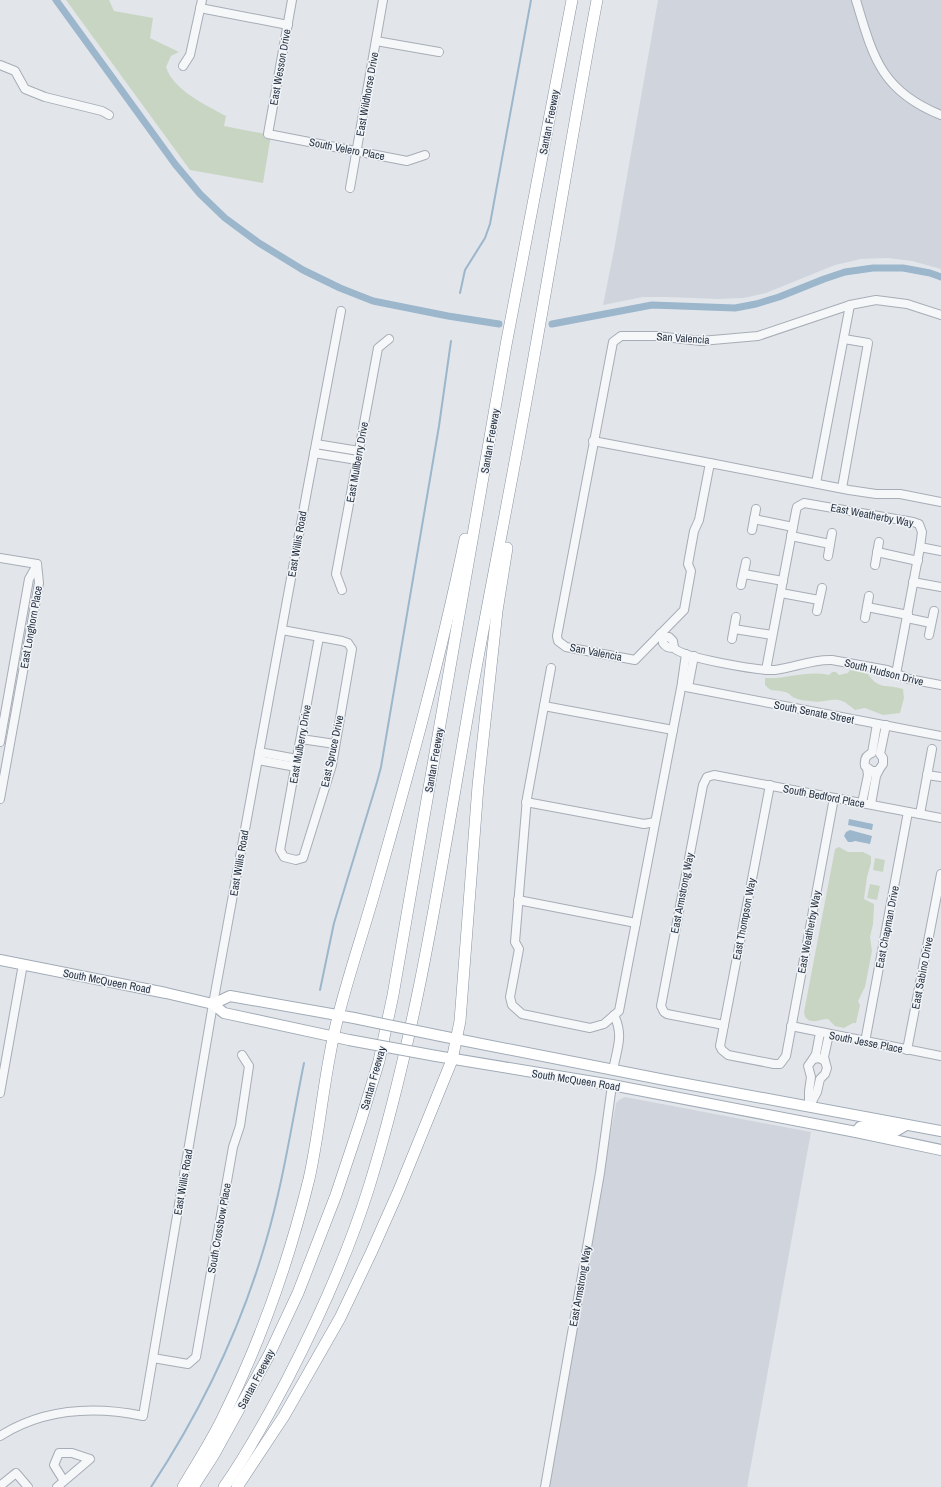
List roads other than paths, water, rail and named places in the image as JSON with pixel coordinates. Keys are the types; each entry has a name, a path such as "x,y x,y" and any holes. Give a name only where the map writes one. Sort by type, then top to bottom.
{"highway":[{"name":"Santan Freeway","path":"193,1487 213,1456 269,1356 298,1293 336,1195 379,1061 395,987 506,345 572,0"},
{"path":"224,1487 237,1469 259,1432 318,1316 352,1235 369,1188 392,1105 415,1010 548,279 597,0"},
{"path":"592,24 600,0"},
{"path":"183,1487 224,1416 254,1351 277,1291 309,1178 338,1014 385,856 448,618 506,345"},
{"path":"237,1487 284,1416 340,1318 399,1190 452,1060 460,1021 478,786 497,611 514,504 517,448"}],"main road":[{"name":"South McQueen Road","path":"0,960 129,985 213,1004 224,1013 333,1038 452,1060 612,1086 806,1122 941,1150"},
{"name":"South McQueen Road","path":"213,1004 230,996 297,1009 338,1014 613,1070 941,1131"},
{"path":"612,1086 613,1070"},
{"path":"806,1122 809,1107"},
{"path":"856,1132 860,1127 864,1126 896,1131 906,1125"}],"street":[{"name":"East Wesson Drive","path":"268,134 292,0"},
{"name":"East Wildhorse Drive","path":"350,188 383,0"},
{"path":"856,0 869,45 883,71 900,92 922,107 941,115"},
{"path":"183,66 190,55 201,4 288,25"},
{"path":"376,41 439,52"},
{"path":"0,65 15,72 25,89 45,97 102,111 109,115"},
{"name":"South Velero Place","path":"268,134 407,160 425,156"},
{"name":"San Valencia","path":"710,463 699,520 694,531 688,564 691,571 684,610 662,636 635,660 566,647 558,641 556,636 613,342 622,336 656,336 701,341 758,336 850,305 876,300 908,304 941,316"},
{"path":"816,483 850,305"},
{"name":"East Willis Road","path":"0,1436 23,1424 46,1416 73,1411 120,1411 143,1416 213,1004 341,311"},
{"name":"East Mullberry Drive","path":"342,590 336,574 357,460 378,348 389,339"},
{"path":"842,488 868,343 844,339"},
{"path":"593,441 876,494 900,494 941,502"},
{"path":"316,444 359,451"},
{"path":"339,457 340,448"},
{"path":"314,452 357,460"},
{"name":"East Weatherby Way","path":"793,527 797,507 801,504 809,503 919,524 922,532 918,561 896,674"},
{"path":"752,530 756,509"},
{"path":"754,519 793,527 766,670"},
{"path":"828,556 832,533"},
{"path":"791,536 830,544"},
{"path":"875,565 879,542"},
{"path":"920,547 941,551"},
{"path":"877,552 918,561"},
{"path":"0,558 38,564"},
{"path":"741,585 746,562"},
{"name":"East Longhorn Place","path":"0,742 29,579 38,564"},
{"name":"East Longhorn Place","path":"0,799 1,785 39,583 38,564"},
{"path":"744,574 783,581"},
{"path":"913,582 941,587"},
{"path":"818,611 822,588"},
{"path":"781,592 819,600"},
{"path":"865,618 869,596"},
{"path":"25,601 35,602"},
{"path":"867,607 931,623"},
{"path":"929,635 934,611"},
{"path":"732,639 736,617"},
{"path":"734,629 772,635"},
{"path":"282,630 319,637"},
{"path":"551,668 526,802 515,942 519,949 510,997 512,1005 522,1014 590,1028 604,1024 619,1011 673,730 685,685 690,655 677,652 674,648 667,648 663,642 662,636"},
{"name":"East Spruce Drive","path":"280,850 284,856 296,860 302,858 332,765 336,744 352,649 348,643 319,637"},
{"name":"East Mulberry Drive","path":"280,850 319,637"},
{"name":"South Hudson Drive","path":"690,655 766,670 781,669 823,660 840,661 887,670 909,679 941,685"},
{"path":"15,660 25,662"},
{"name":"South Senate Street","path":"685,685 941,736"},
{"path":"544,706 673,730"},
{"path":"4,721 14,722"},
{"path":"867,804 868,775 865,760 868,755 872,753 882,724"},
{"path":"867,804 876,776 884,764 883,758 880,754 882,724"},
{"path":"301,738 336,744"},
{"path":"920,814 932,750"},
{"path":"259,756 297,763"},
{"path":"867,768 872,771 879,770"},
{"name":"South Bedford Place","path":"707,777 714,775 941,818"},
{"path":"927,775 941,777"},
{"name":"East Armstrong Way","path":"707,777 703,785 661,1001 665,1013 724,1025"},
{"name":"East Thompson Way","path":"770,786 720,1046 723,1052 730,1056 776,1065 780,1064"},
{"name":"East Weatherby Way","path":"780,1064 786,1056 834,798"},
{"path":"526,802 644,824 655,822"},
{"name":"East Chapman Drive","path":"865,1042 908,812"},
{"name":"East Sabino Drive","path":"907,1050 941,874"},
{"path":"518,900 636,923"},
{"path":"0,1093 23,964"},
{"path":"613,1070 620,1036 619,1026 614,1015"},
{"name":"South Jesse Place","path":"791,1026 941,1056"},
{"path":"809,1107 811,1077 808,1066 817,1049 820,1033"},
{"path":"809,1107 817,1092 820,1079 827,1071 827,1065 824,1057 829,1034"},
{"name":"South Crossbow Place","path":"153,1358 188,1364 196,1357 233,1148 240,1126 249,1066 242,1055"},
{"path":"813,1059 819,1058 825,1061"},
{"name":"East Armstrong Way","path":"545,1487 600,1174 612,1086"},
{"path":"1,1487 0,1486 16,1473 28,1487"},
{"path":"57,1487 64,1481"}],"water":[{"path":"849,819 873,824 872,830 848,825"},
{"path":"850,830 872,836 870,844 855,841 848,842 844,836 846,832"}],"waterway":[{"path":"56,0 175,164 200,194 225,218 259,243 303,270 340,288 373,301 448,316 499,324"},
{"path":"460,293 465,270 485,238 490,224 531,0"},
{"path":"552,324 652,305 735,308 756,304 779,297 845,272 873,268 903,268 930,273 941,277"},
{"path":"320,990 334,923 381,767 439,426 451,341"},
{"path":"151,1487 187,1429 203,1399 245,1305 272,1219 304,1063"}]}
